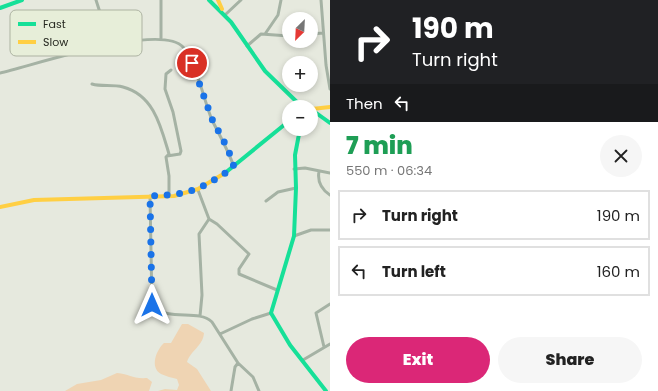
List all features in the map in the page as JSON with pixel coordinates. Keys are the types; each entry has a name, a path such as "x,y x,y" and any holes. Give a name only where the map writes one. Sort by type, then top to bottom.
{"street":[{"path":"0,8 11,2 22,0"},
{"path":"96,0 99,10"},
{"path":"161,0 161,38"},
{"path":"209,0 224,12"},
{"path":"218,0 246,46 278,88 292,100"},
{"path":"224,12 241,0"},
{"path":"265,34 278,15 281,0"},
{"path":"321,0 323,33 330,89"},
{"path":"318,33 323,33"},
{"path":"246,46 261,34 282,35"},
{"path":"142,41 161,38 174,41 185,49 192,63 212,119 228,149 234,167"},
{"path":"0,74 64,56"},
{"path":"166,157 180,154 181,151 173,112 165,90 166,74 171,70"},
{"path":"92,84 122,87 147,100 153,109 169,154 166,157 170,196"},
{"path":"318,108 330,107"},
{"path":"318,113 330,123"},
{"path":"0,207 34,200 170,196 198,190 234,167 282,127"},
{"path":"299,136 294,169 296,188 294,236 271,313 290,345 326,391"},
{"path":"294,169 305,168 330,173"},
{"path":"319,171 318,178 320,184 330,195"},
{"path":"266,201 278,192 296,188"},
{"path":"198,190 209,219 218,224 249,254 239,269 239,274 277,290"},
{"path":"150,196 152,305 157,310 163,312 182,316 200,316 208,318 238,363 253,377 259,391"},
{"path":"200,316 202,295 199,234 209,219"},
{"path":"294,236 311,230 330,230"},
{"path":"324,347 316,313 318,310 330,304"},
{"path":"220,334 252,319 271,313"},
{"path":"303,360 330,344"},
{"path":"231,391 235,368 238,363"}],"shaded area":[{"path":"182,324 188,324 204,333 199,345 191,354 187,362 197,369 211,391 158,391 165,389 177,390 179,385 177,379 161,374 157,371 155,367 155,358 159,349 164,343 171,343"},
{"path":"117,373 138,378 147,378 152,382 149,391 65,391 77,384 101,380"}],"traffic: fast":[{"path":"0,8 22,0"},
{"path":"209,0 231,22 265,71 295,100"},
{"path":"318,114 330,123"},
{"path":"225,173 282,127"},
{"path":"299,136 295,155 296,188 294,236 271,313 290,345 326,391"}],"traffic: slow":[{"path":"218,0 222,9"},
{"path":"318,108 330,107"},
{"path":"0,207 34,200 174,196 198,189 225,173"}],"route":[{"path":"152,305 153,272 150,239 150,196 174,196 198,190 234,167 228,149 212,119 192,63"}]}
